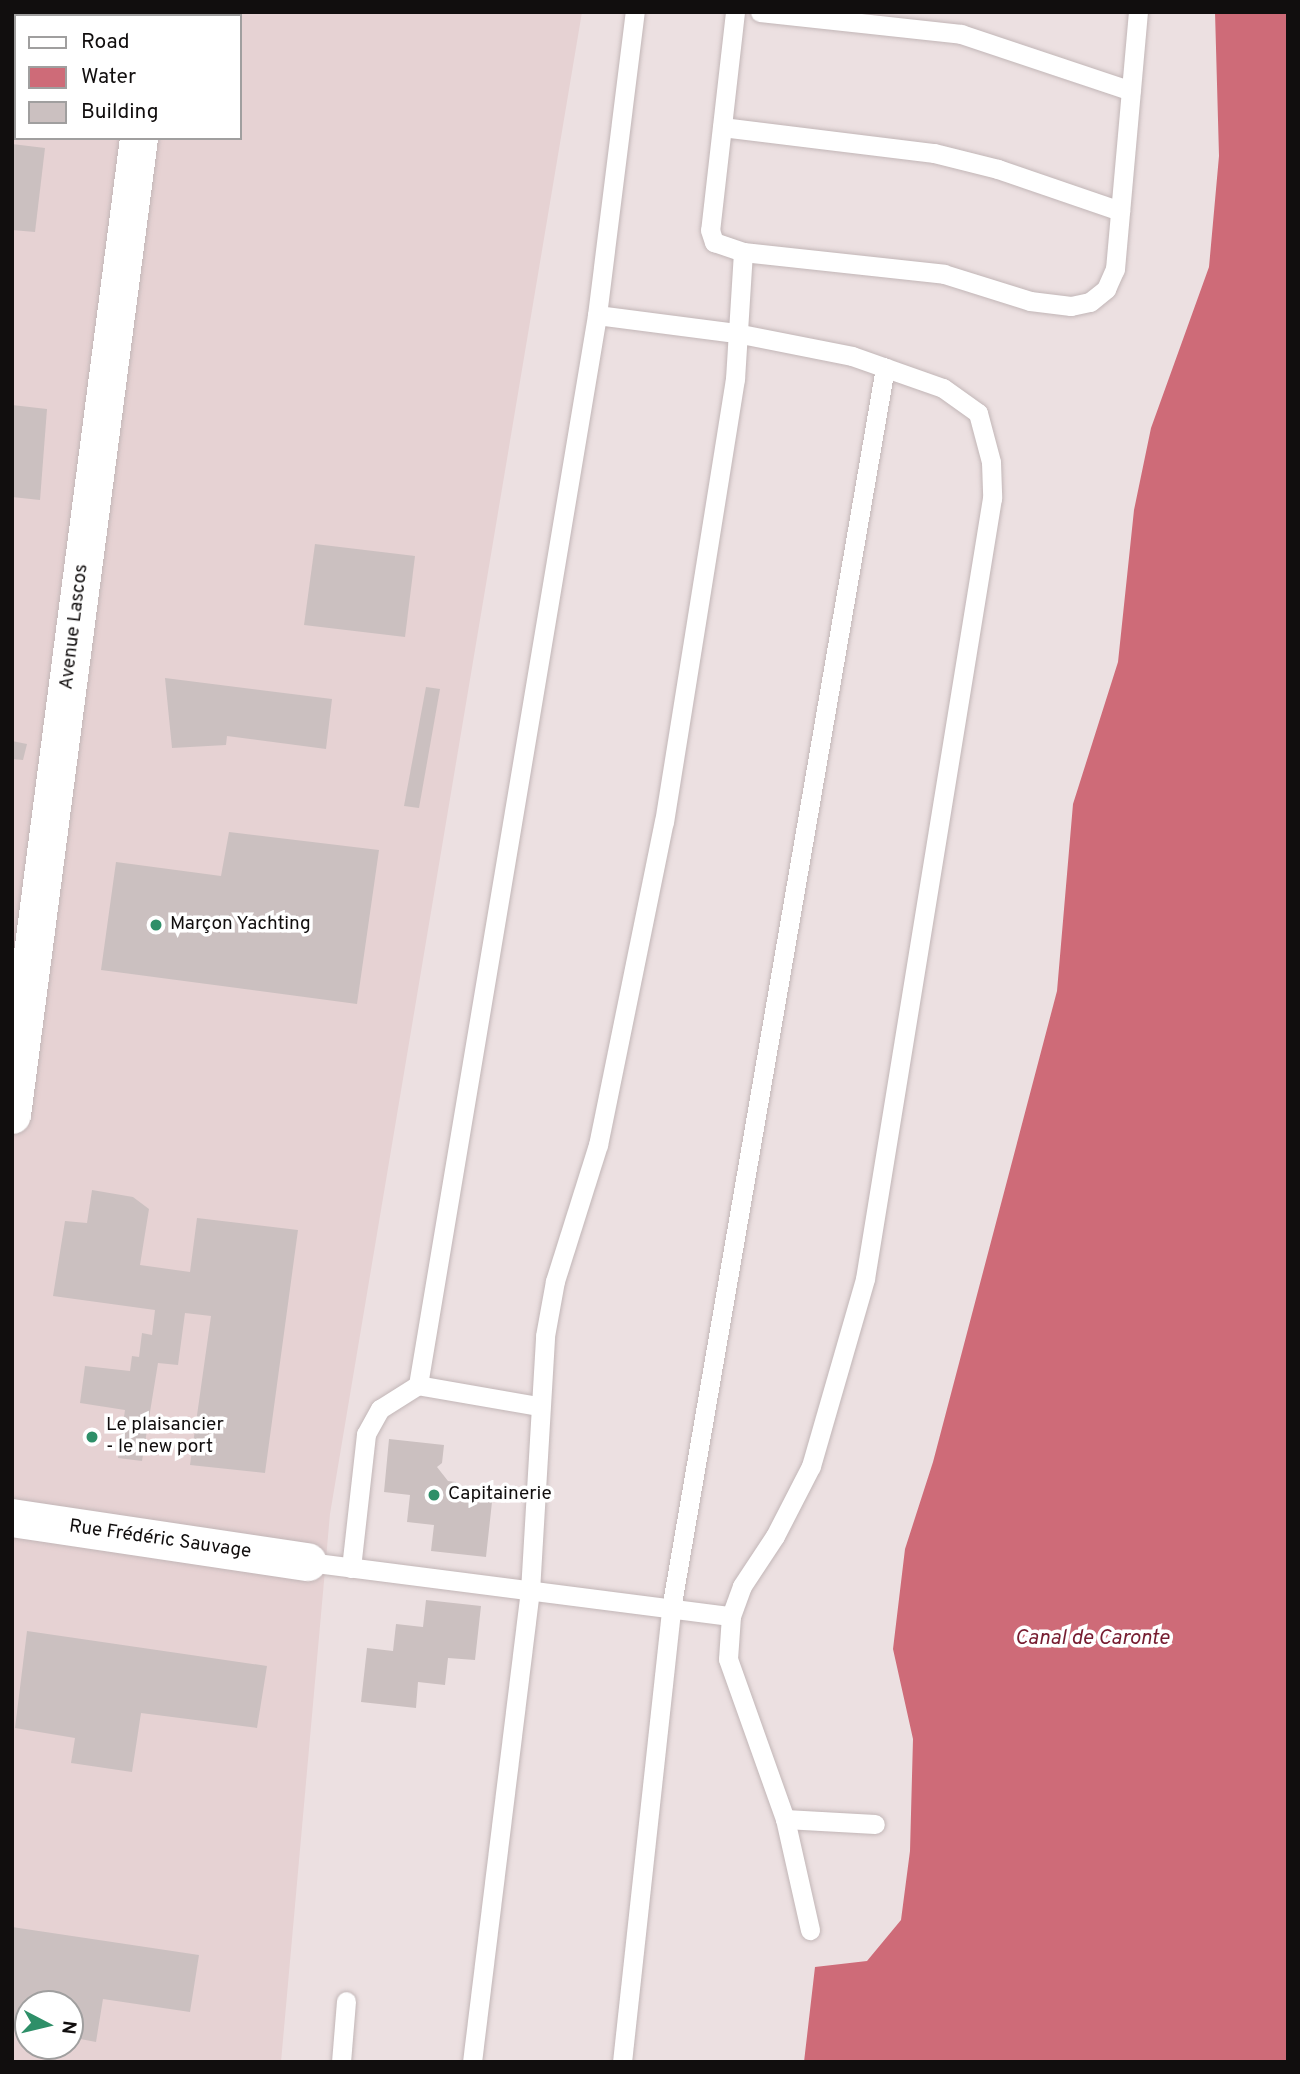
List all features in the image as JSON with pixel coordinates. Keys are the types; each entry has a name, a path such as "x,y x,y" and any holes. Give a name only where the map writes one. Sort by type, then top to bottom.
{"street":[{"name":"Avenue Lascos","path":"12,1115 139,140"},
{"name":"Rue Frédéric Sauvage","path":"12,1518 308,1562"}],"lane":[{"path":"418,1385 597,315 635,12"},
{"path":"735,12 710,230 714,242 722,248 743,252 944,274 1030,301 1072,306 1090,302 1105,289 1115,269 1138,12"},
{"path":"760,12 961,34 1131,91"},
{"path":"722,127 934,153 998,169 1120,211"},
{"path":"472,2062 530,1591 538,1497 538,1406 555,1281 598,1145 664,822 735,379 743,252"},
{"path":"597,315 736,333 852,356 943,388 978,413 991,462 992,498 865,1279 810,1466 775,1536 742,1586 731,1616 728,1659 785,1819 810,1930"},
{"path":"622,2062 671,1609 884,367"},
{"path":"351,1568 366,1434 380,1409 418,1385 538,1406"},
{"path":"308,1562 731,1616"},
{"path":"785,1819 875,1824"},
{"path":"341,2062 346,2001"}],"shaded area":[{"path":"12,12 582,12 330,1514 281,2062 12,2062"}],"water":[{"name":"Canal de Caronte","path":"1215,12 1288,12 1288,2062 804,2062 815,1967 867,1961 901,1920 910,1851 913,1739 893,1649 905,1549 933,1462 1057,991 1073,804 1118,662 1134,510 1151,428 1209,267 1219,156"}],"building":[{"path":"12,12 98,12 14,14 14,30"},
{"path":"12,144 45,148 35,232 12,230"},
{"path":"12,405 47,409 40,500 12,497"},
{"path":"315,544 415,556 405,637 304,625"},
{"path":"165,678 332,699 326,749 227,736 226,745 172,748"},
{"path":"426,687 440,689 419,808 404,806"},
{"path":"12,741 27,744 23,760 12,759"},
{"path":"229,832 379,850 357,1004 101,970 116,862 221,876"},
{"path":"92,1190 133,1197 149,1209 140,1265 190,1272 197,1218 298,1230 265,1473 190,1465 211,1316 185,1313 178,1365 158,1363 142,1461 118,1458 125,1410 80,1403 85,1366 130,1371 132,1356 139,1357 142,1333 152,1335 155,1310 53,1296 65,1221 87,1223"},
{"path":"389,1439 444,1445 442,1463 437,1467 448,1481 456,1482 463,1499 492,1502 486,1557 431,1551 434,1525 407,1522 410,1495 384,1492"},
{"path":"426,1600 481,1606 475,1660 448,1658 445,1685 418,1682 416,1708 361,1702 367,1648 393,1651 396,1624 423,1627"},
{"path":"27,1631 267,1666 257,1728 141,1713 132,1772 71,1763 75,1738 15,1728"},
{"path":"12,1927 199,1955 190,2012 103,1999 96,2042 84,2040 84,1990 14,1990 12,2028"}],"place":[{"name":"Marçon Yachting","path":"156,925"},
{"name":"Le plaisancier - le new port","path":"92,1437"},
{"name":"Capitainerie","path":"434,1495"}]}
